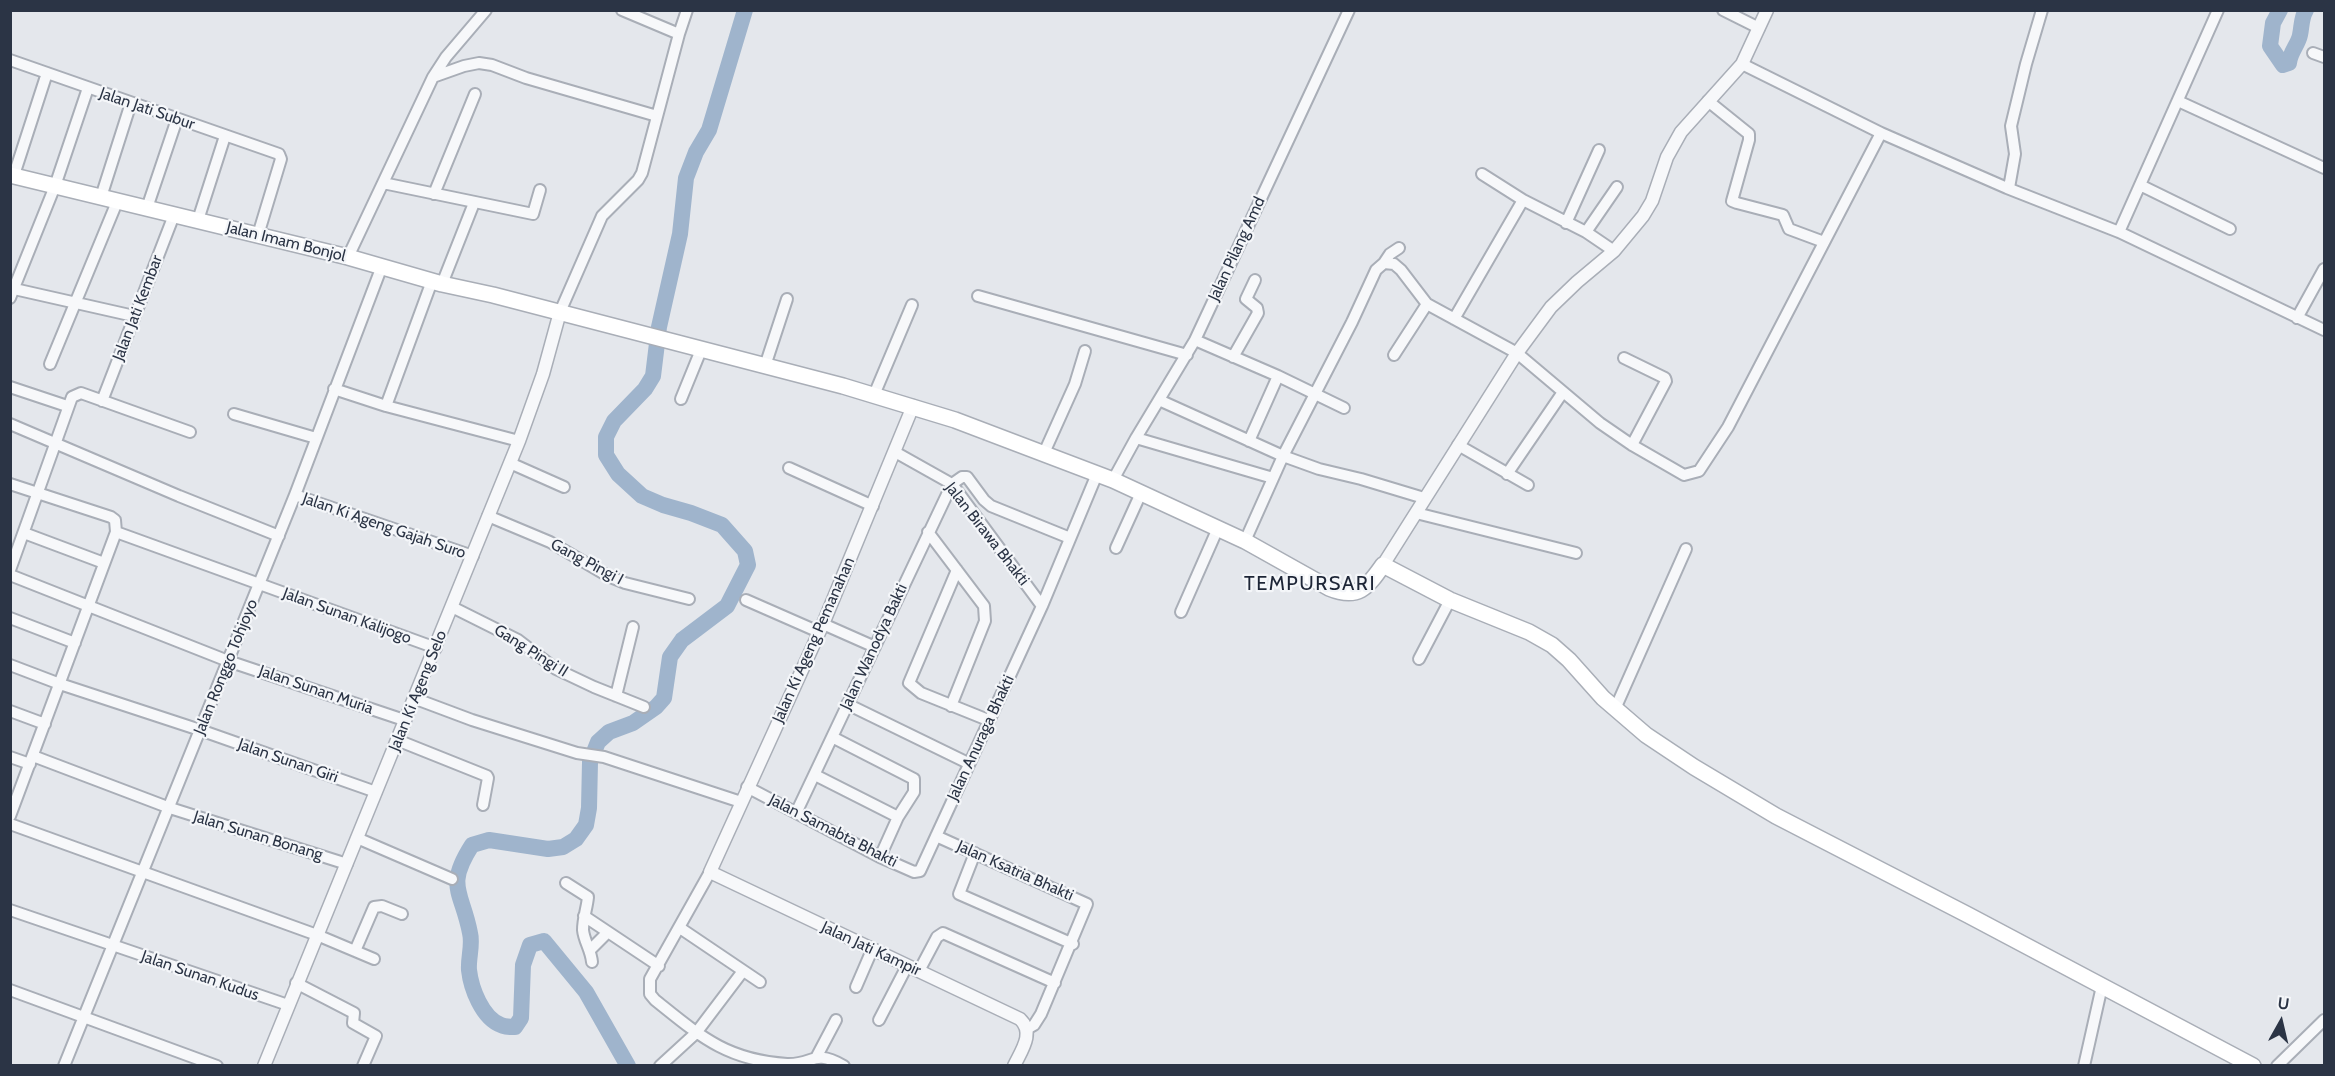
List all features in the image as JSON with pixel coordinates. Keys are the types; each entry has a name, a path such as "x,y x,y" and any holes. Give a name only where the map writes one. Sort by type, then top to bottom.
{"main road":[{"name":"Jalan Imam Bonjol","path":"12,175 348,257 437,283 560,312 913,406 1113,480 1245,540 1329,588 1344,594 1364,589 1383,566"},
{"path":"1383,566 1450,600 1529,632 1552,645 1615,709 1676,755 1791,824 2253,1065"}],"street":[{"path":"348,257 433,77 446,57 486,10"},
{"path":"622,10 679,34"},
{"path":"560,312 602,216 638,180 642,173 687,10"},
{"name":"Jalan Pilang Amd","path":"1113,480 1195,340 1349,10"},
{"path":"1723,10 1759,28"},
{"path":"1383,566 1517,353 1562,295 1614,251 1643,216 1652,201 1667,157 1681,132 1742,64 1767,10"},
{"path":"2009,188 2014,154 2011,126 2026,64 2043,10"},
{"path":"2119,232 2218,10"},
{"path":"2313,53 2325,57"},
{"name":"Jalan Jati Subur","path":"10,60 276,152 281,159 258,235"},
{"path":"433,77 464,66 479,63 492,65 526,78 657,117"},
{"path":"1742,64 1881,133 2119,232 2325,330"},
{"path":"12,175 47,73"},
{"path":"88,88 55,186 12,292 134,316"},
{"path":"434,194 475,94"},
{"path":"1708,101 1749,134 1732,201 1783,215 1789,229 1824,242"},
{"path":"2178,101 2325,168"},
{"path":"101,197 131,103"},
{"path":"147,208 177,119"},
{"path":"1384,263 1394,264 1401,270 1427,303 1517,353 1600,423 1632,445 1684,475 1695,474 1702,468 1728,427 1881,133"},
{"path":"198,220 225,136"},
{"path":"1566,223 1599,150"},
{"path":"1482,174 1523,200 1586,232 1614,251"},
{"path":"383,183 533,214 540,190"},
{"path":"2140,185 2230,229"},
{"path":"1586,232 1617,187"},
{"path":"1454,319 1523,200"},
{"path":"50,364 117,202"},
{"path":"386,406 437,283 474,203"},
{"name":"Jalan Jati Kembar","path":"102,401 174,215"},
{"path":"1245,540 1283,456 1376,270 1390,254 1399,248"},
{"name":"Jalan Ronggo Tohjoyo","path":"64,1065 279,536 382,266"},
{"path":"2297,318 2325,269"},
{"path":"1233,357 1258,313 1257,308 1246,299 1255,280"},
{"path":"978,296 1187,355"},
{"path":"765,366 788,299"},
{"path":"1394,355 1427,303"},
{"path":"874,395 912,305"},
{"name":"Jalan Ki Ageng Selo","path":"264,1065 404,720 416,699 519,441 543,374 560,312"},
{"path":"1195,340 1316,393 1344,408"},
{"path":"681,399 701,350"},
{"path":"1044,453 1075,384 1085,351"},
{"path":"1624,358 1665,378 1666,381 1632,445"},
{"path":"1249,441 1278,376"},
{"path":"10,387 67,406"},
{"path":"334,389 386,406 519,441"},
{"path":"1507,474 1563,392"},
{"path":"10,570 18,536 72,397 79,393 190,432"},
{"path":"1159,400 1283,456 1319,469 1362,479 1424,498"},
{"name":"Jalan Ki Ageng Pemanahan","path":"710,872 747,786 821,628 913,406"},
{"path":"234,414 316,438"},
{"path":"10,424 279,536"},
{"path":"1136,438 1273,478"},
{"path":"1458,445 1528,486"},
{"name":"Jalan Birawa Bhakti","path":"895,452 952,484 1042,606"},
{"path":"510,463 564,487"},
{"path":"789,468 873,506"},
{"name":"Jalan Anuraga Bhakti","path":"920,871 1042,606 1097,474"},
{"path":"952,484 962,477 968,477 984,501 992,506 1070,538"},
{"path":"10,484 111,517 115,520 116,532 32,760 15,792 10,816"},
{"name":"Jalan Wanodya Bakti","path":"797,811 952,484"},
{"path":"1116,548 1141,493"},
{"name":"Jalan Ki Ageng Gajah Suro","path":"295,495 472,556"},
{"path":"1416,513 1576,552"},
{"name":"Gang Pingi I","path":"488,516 550,542 608,576 626,583 689,598"},
{"path":"1181,612 1218,528"},
{"name":"Jalan Sunan Kalijogo","path":"116,532 436,648"},
{"path":"928,532 984,606 986,616 951,706"},
{"path":"18,536 104,563"},
{"path":"1615,709 1686,549"},
{"path":"957,570 909,681 914,689 988,720"},
{"name":"Jalan Sunan Muria","path":"10,575 228,661 404,720"},
{"path":"746,600 874,647"},
{"path":"1419,659 1450,600"},
{"name":"Gang Pingi II","path":"452,607 509,634 556,669 644,707"},
{"path":"10,618 75,643"},
{"path":"616,696 633,627"},
{"name":"Jalan Sunan Giri","path":"10,665 376,792"},
{"path":"416,699 472,720 577,753 604,757 741,802"},
{"path":"847,704 968,763"},
{"path":"10,711 45,724"},
{"path":"832,737 912,777 915,781 915,789 898,817 880,857"},
{"path":"397,741 487,776 489,778 483,805"},
{"name":"Jalan Sunan Bonang","path":"10,757 32,760 170,808 347,864"},
{"path":"815,775 898,817"},
{"name":"Jalan Samabta Bhakti","path":"747,786 880,857 914,872 920,871"},
{"path":"10,825 317,935 374,959"},
{"name":"Jalan Ksatria Bhakti","path":"936,836 1087,904 1038,1020 1027,1029"},
{"path":"357,838 453,879"},
{"path":"975,853 959,892 961,895 1072,944"},
{"path":"710,872 650,979 650,994 696,1033 713,1044 741,1056 797,1065 817,1056 844,1065"},
{"name":"Jalan Jati Kampir","path":"710,872 1020,1019 1027,1029"},
{"path":"566,883 588,897 584,916 584,936 591,950 592,962"},
{"path":"355,951 375,907 382,906 402,914"},
{"name":"Jalan Sunan Kudus","path":"10,910 288,1005"},
{"path":"584,916 659,966"},
{"path":"680,928 760,982"},
{"path":"591,950 607,933"},
{"path":"919,971 937,937 943,933 1055,983"},
{"path":"856,987 872,950"},
{"path":"879,1020 907,966"},
{"path":"660,1065 696,1033 743,970"},
{"path":"296,983 354,1013 352,1023 376,1036 363,1065"},
{"path":"2084,1065 2102,986"},
{"path":"10,990 217,1065"},
{"path":"817,1056 836,1020"},
{"path":"2277,1065 2325,1020"},
{"path":"1014,1065 1026,1042 1027,1029"}],"waterway":[{"path":"628,1066 586,992 544,941 530,945 523,965 521,1018 515,1027 503,1026 488,1016 479,1002 470,977 471,938 457,880 464,859 472,845 489,840 548,849 563,847 576,839 586,825 589,808 590,762 598,742 609,732 633,723 656,707 664,698 670,657 682,640 727,606 748,565 745,551 722,525 642,496 618,474 606,455 606,437 614,421 645,389 653,376 659,327 680,234 686,178 696,152 709,130 745,10"},
{"path":"2280,10 2273,23 2270,46 2283,65 2289,63 2299,39 2306,10"}],"district":[{"name":"TEMPURSARI","path":"1310,584"}]}
